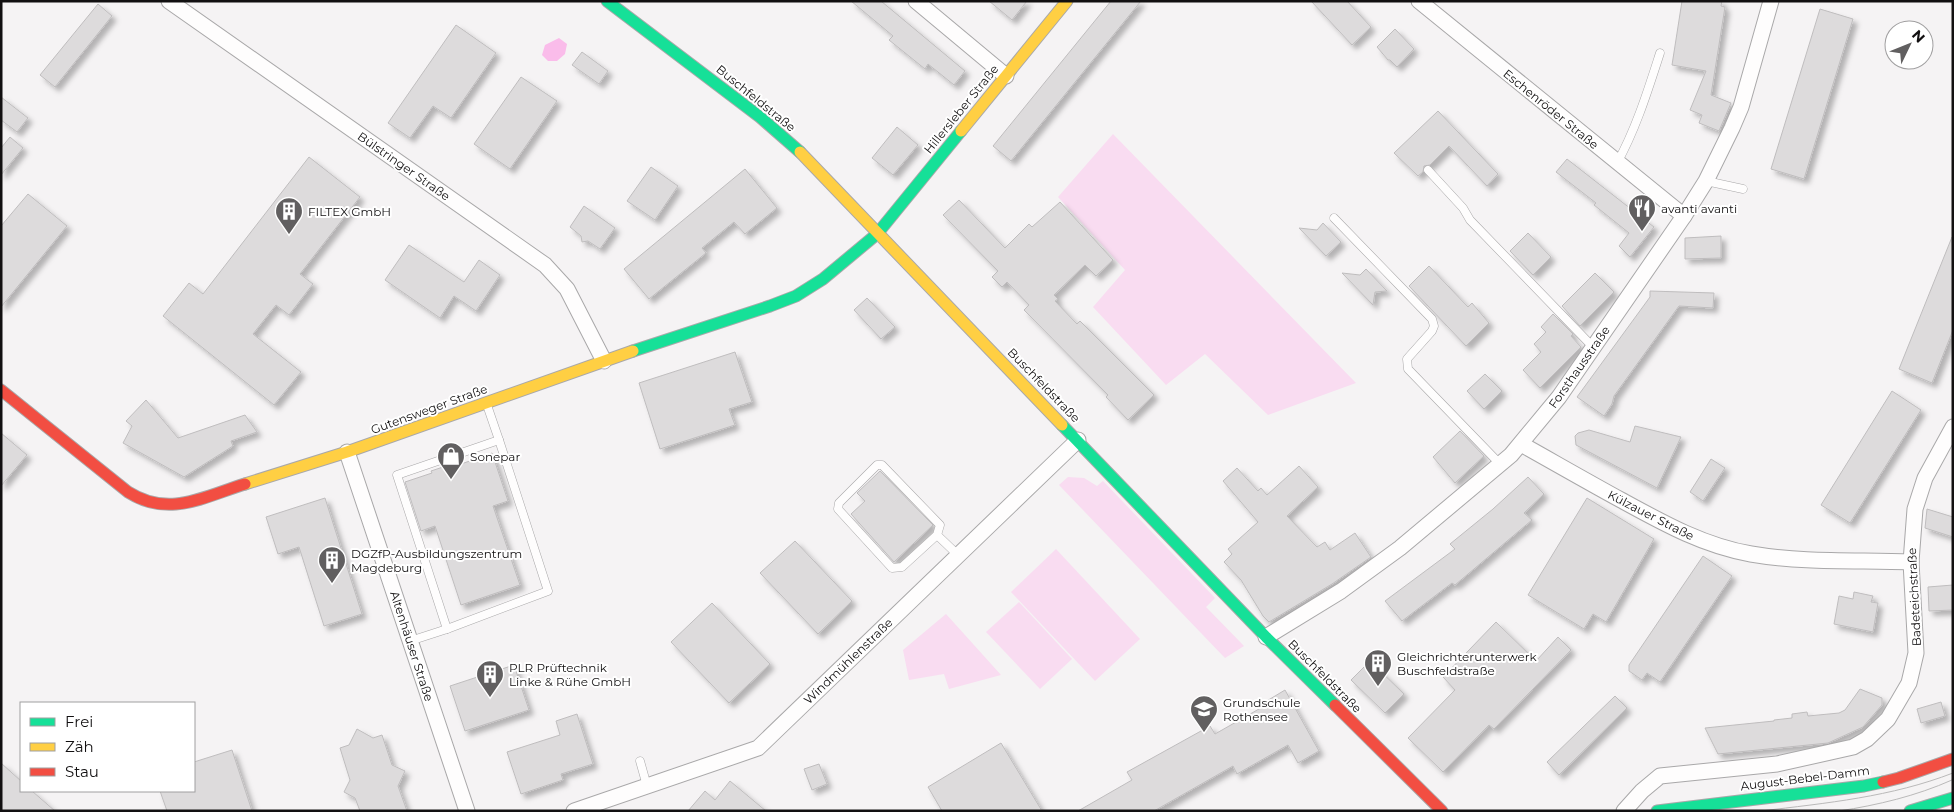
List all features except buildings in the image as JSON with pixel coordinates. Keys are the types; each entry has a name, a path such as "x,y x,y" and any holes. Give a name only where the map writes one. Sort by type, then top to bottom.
{"street":[{"name":"Bülstringer Straße","path":"169,1 545,265 561,280 573,298 604,361"},
{"name":"Buschfeldstraße","path":"607,1 778,132 1078,440 1266,637 1442,811"},
{"path":"916,1 1006,76"},
{"name":"Hillersleber Straße","path":"877,234 1067,1"},
{"name":"Eschenröder Straße","path":"1418,1 1684,216"},
{"name":"Forsthausstraße","path":"1266,637 1360,578 1400,548 1500,464 1521,444 1559,397 1684,216 1706,181 1741,107 1770,1"},
{"name":"Gutensweger Straße","path":"1,390 128,492 155,506 176,505 348,452 604,361 796,296 823,279 877,234"},
{"name":"Badeteichstraße","path":"1624,811 1642,791 1660,776 1777,764 1853,746 1874,733 1888,719 1900,701 1909,682 1914,665 1916,636 1911,562 1912,530 1918,498 1925,478 1953,427"},
{"name":"Windmühlenstraße","path":"574,811 758,748 1078,440"},
{"name":"Külzauer Straße","path":"1521,444 1661,522 1692,537 1722,547 1751,554 1793,558 1911,562"},
{"name":"Altenhäuser Straße","path":"348,452 467,811"},
{"name":"August-Bebel-Damm","path":"1657,811 1864,786 1899,778 1953,759"},
{"path":"1910,811 1953,798"}],"lane":[{"path":"1617,163 1624,151 1645,98 1660,53"},
{"path":"1428,170 1463,208 1470,220 1594,347"},
{"path":"1706,181 1743,189"},
{"path":"1334,218 1432,319 1434,326 1432,331 1407,359 1408,369 1500,464"},
{"path":"410,641 548,591 486,403"},
{"path":"447,629 397,475 499,440"},
{"path":"877,465 882,465 940,525 937,535 902,567 892,568 838,509 838,503 877,465"},
{"path":"937,535 958,555"},
{"path":"640,761 648,786"}],"shaded area":[{"path":"559,38 567,44 565,54 557,61 548,61 542,55 545,45"},
{"path":"1113,134 1356,383 1268,415 1205,354 1166,385 1093,307 1125,270 1058,197"},
{"path":"1068,477 1084,478 1097,486 1103,481 1215,598 1206,607 1244,646 1225,658 1059,485"},
{"path":"1056,549 1140,639 1095,681 1011,592"},
{"path":"1019,602 1072,659 1040,689 986,632"},
{"path":"946,614 1001,675 949,689 944,674 909,680 903,650"}],"tram line":[{"path":"1761,811 1858,798 1906,788 1953,773"},
{"path":"1839,811 1897,799 1925,791 1952,780"}],"traffic: fast":[{"path":"607,1 760,117 800,152"},
{"path":"633,351 770,306 796,296 823,279 877,234 961,131"},
{"path":"1062,425 1266,637 1335,705"},
{"path":"1657,811 1864,786 1883,782"},
{"path":"1910,811 1953,798"}],"traffic: slow":[{"path":"961,131 1067,1"},
{"path":"800,152 1062,425"},
{"path":"245,484 347,452 633,351"}],"traffic: jam":[{"path":"1,390 128,492 143,500 158,504 186,503 245,484"},
{"path":"1335,705 1442,811"},
{"path":"1883,782 1953,759"}],"place":[{"name":"avanti avanti","path":"1642,232"},
{"name":"FILTEX GmbH","path":"289,235"},
{"name":"Sonepar","path":"451,480"},
{"name":"DGZfP-Ausbildungszentrum Magdeburg","path":"332,584"},
{"name":"Gleichrichterunterwerk Buschfeldstraße","path":"1378,687"},
{"name":"PLR Prüftechnik Linke & Rühe GmbH","path":"490,698"},
{"name":"Grundschule Rothensee","path":"1204,733"}]}
